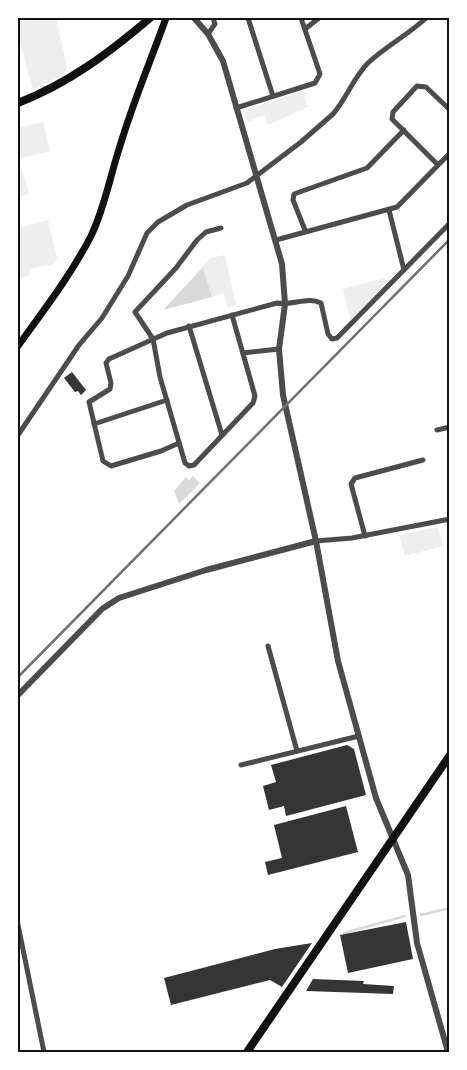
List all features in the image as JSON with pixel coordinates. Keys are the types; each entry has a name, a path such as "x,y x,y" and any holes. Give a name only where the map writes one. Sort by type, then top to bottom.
{"main road":[{"path":"18,103 73,77 112,51 150,18"},
{"path":"18,344 76,262 92,234 102,210 120,145 142,80 166,18"},
{"path":"246,1052 450,756"}],"street":[{"path":"194,18 208,34 223,61 255,177 282,264 285,304 279,349 283,395 316,541 338,662 376,798 408,875 417,943 447,1037 448,1052"},
{"path":"208,34 215,24 213,18"},
{"path":"248,18 273,96"},
{"path":"236,108 314,83 320,74 301,18"},
{"path":"305,30 319,18"},
{"path":"18,435 65,364 110,305 128,276 147,234 158,222 174,211 235,189 255,177 301,142 341,105 355,78 368,63 426,18"},
{"path":"438,165 392,119 392,112 417,86 426,87 450,110"},
{"path":"304,230 293,200 294,194 368,168 404,130"},
{"path":"276,240 304,230 397,207 450,154"},
{"path":"389,210 404,270"},
{"path":"179,443 161,451 107,465 103,461 88,402 110,389 111,383 106,363 109,359 153,339 189,326 277,303 285,304 314,299 321,303 328,334 332,339 337,338 450,223"},
{"path":"221,228 206,232 197,240 176,268 136,308 136,317 153,339 160,378 185,463 189,466 194,465 253,404 255,396 232,315"},
{"path":"189,326 222,435"},
{"path":"242,353 279,349"},
{"path":"94,424 167,400"},
{"path":"437,430 450,428"},
{"path":"365,536 351,484 355,478 423,460"},
{"path":"18,695 102,609 119,598 206,570 316,541 365,536 450,519"},
{"path":"268,646 297,751"},
{"path":"241,765 359,736"},
{"path":"18,925 44,1052"}],"shaded area":[{"path":"36,18 56,18 67,66 65,74 33,90 18,35 18,22"},
{"path":"303,91 308,107 268,125 264,115 247,122 244,115 247,109"},
{"path":"43,122 50,151 18,159 18,128"},
{"path":"22,169 29,194 18,197 18,170"},
{"path":"48,220 57,258 54,264 29,269 30,275 18,279 18,228"},
{"path":"225,255 236,305 228,308 224,293 212,297 203,267 210,258"},
{"path":"203,267 212,297 163,310"},
{"path":"384,278 388,281 350,320 343,289"},
{"path":"193,476 200,483 179,504 174,491 186,477 189,480"},
{"path":"438,527 443,546 405,556 399,535"}],"building":[{"path":"72,372 86,390 81,395 78,391 75,392 64,378"},
{"path":"347,745 354,749 366,795 286,816 284,806 269,810 263,786 276,782 271,765"},
{"path":"346,806 358,852 268,875 265,862 282,858 274,825"},
{"path":"406,922 413,959 348,973 340,935"},
{"path":"312,943 282,987 270,980 171,1005 164,978 275,949"},
{"path":"313,979 364,981 363,984 394,986 393,994 306,991"}],"waterway":[{"path":"421,915 450,908"},
{"path":"344,933 405,916"}],"railway":[{"path":"18,677 450,239"}]}
